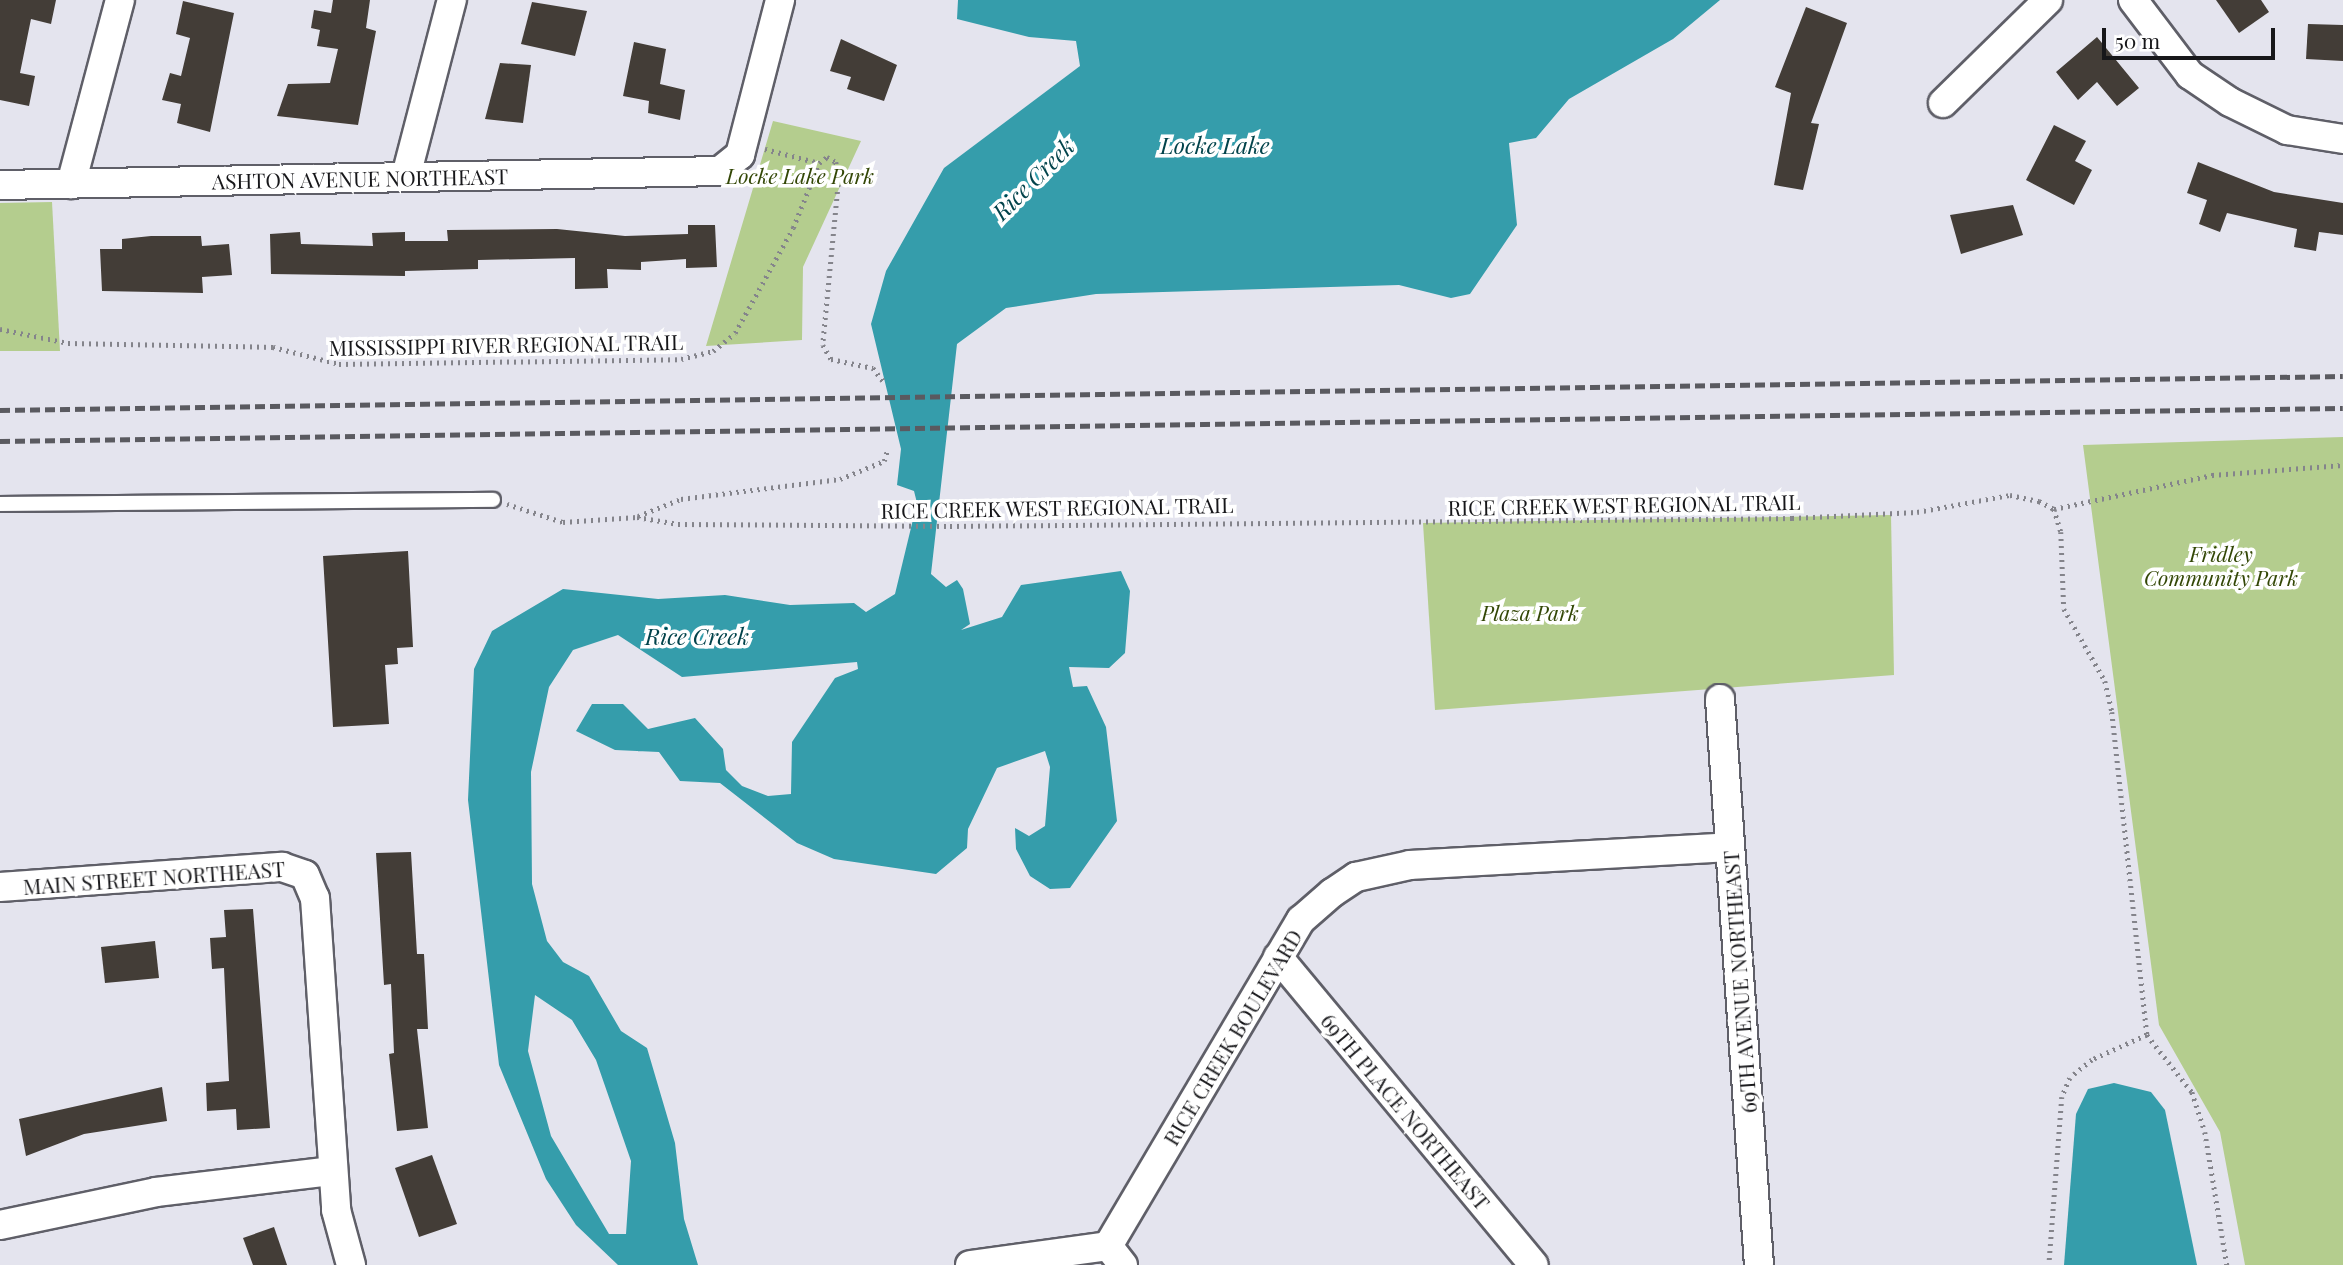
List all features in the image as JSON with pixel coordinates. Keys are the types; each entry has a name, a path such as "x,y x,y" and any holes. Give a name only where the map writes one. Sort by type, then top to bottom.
{"street":[{"path":"71,184 120,0"},
{"path":"406,176 452,0"},
{"path":"744,143 780,0"},
{"path":"1943,103 2048,0"},
{"path":"2133,0 2190,75 2230,102 2287,130 2343,139"},
{"name":"ASHTON AVENUE NORTHEAST","path":"0,185 720,171 734,163 744,143"},
{"name":"69TH AVENUE NORTHEAST","path":"1720,699 1759,1265"},
{"name":"RICE CREEK BOULEVARD","path":"971,1265 1116,1256 1278,957 1301,920 1332,893 1383,870 1729,847"},
{"name":"MAIN STREET NORTHEAST","path":"0,887 282,867 305,875 315,898 333,1171"},
{"name":"69TH PLACE NORTHEAST","path":"1278,957 1534,1265"},
{"path":"0,1225 156,1192 333,1171 351,1265"}],"lane":[{"path":"0,504 493,500"}],"path":[{"path":"744,143 818,163 827,156 836,162 839,178 823,345 831,359 873,368 884,382"},
{"name":"MISSISSIPPI RIVER REGIONAL TRAIL","path":"0,329 68,343 273,347 339,364 681,359 713,351 735,333 793,228 818,163"},
{"name":"RICE CREEK WEST REGIONAL TRAIL","path":"637,517 681,499 840,479 884,461 887,451"},
{"path":"2227,1265 2195,1102 2170,1058 2147,1035 2112,712 2105,681 2058,589 2061,532 2054,509 2212,475 2343,465"},
{"name":"RICE CREEK WEST REGIONAL TRAIL","path":"637,517 678,524 899,526 1792,518 1891,515 2010,495 2054,509"},
{"path":"493,500 563,522 637,517"},
{"path":"2049,1265 2062,1097 2070,1078 2092,1060 2147,1035"}],"green space":[{"name":"Locke Lake Park","path":"773,121 861,141 803,267 802,340 706,346"},
{"path":"52,202 60,351 0,351 0,203"},
{"name":"Fridley Community Park","path":"2343,437 2343,1265 2245,1265 2220,1132 2159,1025 2083,445"},
{"name":"Plaza Park","path":"1891,515 1894,675 1435,710 1423,523"}],"water":[{"name":"Locke Lake","path":"958,0 1720,0 1673,39 1569,99 1536,138 1509,143 1517,225 1470,294 1451,298 1399,285 1096,294 1006,308 957,344 931,574 946,587 957,580 963,589 970,624 961,630 1002,617 1021,585 1121,571 1130,591 1125,653 1109,668 1069,667 1073,687 1087,686 1106,727 1117,821 1070,888 1050,889 1030,876 1016,849 1015,828 1029,836 1045,826 1050,767 1045,751 997,768 968,829 967,848 936,874 834,859 797,843 720,783 680,781 659,752 615,750 576,731 592,704 623,704 648,729 695,718 723,749 726,770 742,786 768,796 791,794 792,742 835,678 858,669 857,662 682,677 618,635 573,650 549,687 531,772 532,884 547,941 563,962 589,976 621,1031 647,1048 675,1143 684,1219 698,1265 618,1265 576,1225 546,1179 499,1065 468,800 474,669 492,631 563,589 658,599 725,595 790,605 854,603 866,612 895,594 917,503 914,491 897,485 901,449 871,324 886,271 944,168 1080,66 1076,41 1029,37 957,19","holes":["535,995 572,1020 596,1060 631,1161 626,1234 609,1234 551,1136 528,1051"]},
{"path":"2114,1083 2151,1092 2165,1110 2197,1265 2064,1265 2076,1114 2088,1089"}],"building":[{"path":"0,0 56,0 51,24 31,19 20,73 35,76 29,106 0,100"},
{"path":"333,0 370,0 366,28 376,31 358,125 277,116 288,84 330,83 338,49 317,46 320,30 311,28 314,10 331,13"},
{"path":"2216,0 2261,0 2269,12 2239,33"},
{"path":"183,1 234,13 210,132 177,123 181,104 162,100 170,73 181,76 190,38 176,34"},
{"path":"532,2 587,11 575,56 521,44"},
{"path":"1806,7 1847,23 1811,123 1819,124 1803,190 1774,185 1791,93 1775,87"},
{"path":"2308,24 2343,25 2343,61 2306,59"},
{"path":"2097,37 2139,88 2117,106 2097,82 2078,100 2056,72"},
{"path":"841,39 897,65 884,101 847,89 851,77 830,71"},
{"path":"634,42 666,49 660,84 685,90 680,120 648,113 649,101 623,96"},
{"path":"500,63 531,65 523,123 485,119"},
{"path":"2054,125 2086,141 2075,161 2092,170 2074,205 2026,180"},
{"path":"2198,162 2274,192 2343,203 2343,235 2319,232 2316,251 2294,247 2297,229 2227,213 2220,232 2199,224 2207,200 2187,193"},
{"path":"2013,205 2023,235 1961,254 1950,215"},
{"path":"688,225 715,225 717,267 686,268 686,259 641,262 641,270 607,269 608,288 575,289 575,258 478,260 478,269 405,271 405,276 271,274 270,234 300,232 301,244 373,246 372,233 405,232 405,241 448,241 447,230 557,229 625,236 688,234"},
{"path":"201,236 202,246 229,244 232,275 202,277 203,293 102,291 100,249 122,249 122,239"},
{"path":"408,551 413,647 397,648 398,664 385,665 389,724 333,727 323,556"},
{"path":"411,852 417,954 424,954 428,1029 417,1029 428,1128 397,1131 389,1054 394,1053 391,984 384,985 376,853"},
{"path":"253,909 270,1128 237,1130 236,1109 207,1111 206,1083 229,1081 224,968 212,969 210,938 226,937 224,910"},
{"path":"155,941 159,978 105,983 101,947"},
{"path":"162,1087 167,1121 84,1134 26,1156 19,1119"},
{"path":"432,1155 457,1224 419,1237 395,1168"},
{"path":"274,1227 287,1265 253,1265 243,1238"}],"railway":[{"path":"0,410 2343,376"},
{"path":"0,441 2343,408"}],"water label":[{"name":"Rice Creek","path":"1033,179"},
{"name":"Rice Creek","path":"697,636"}]}
